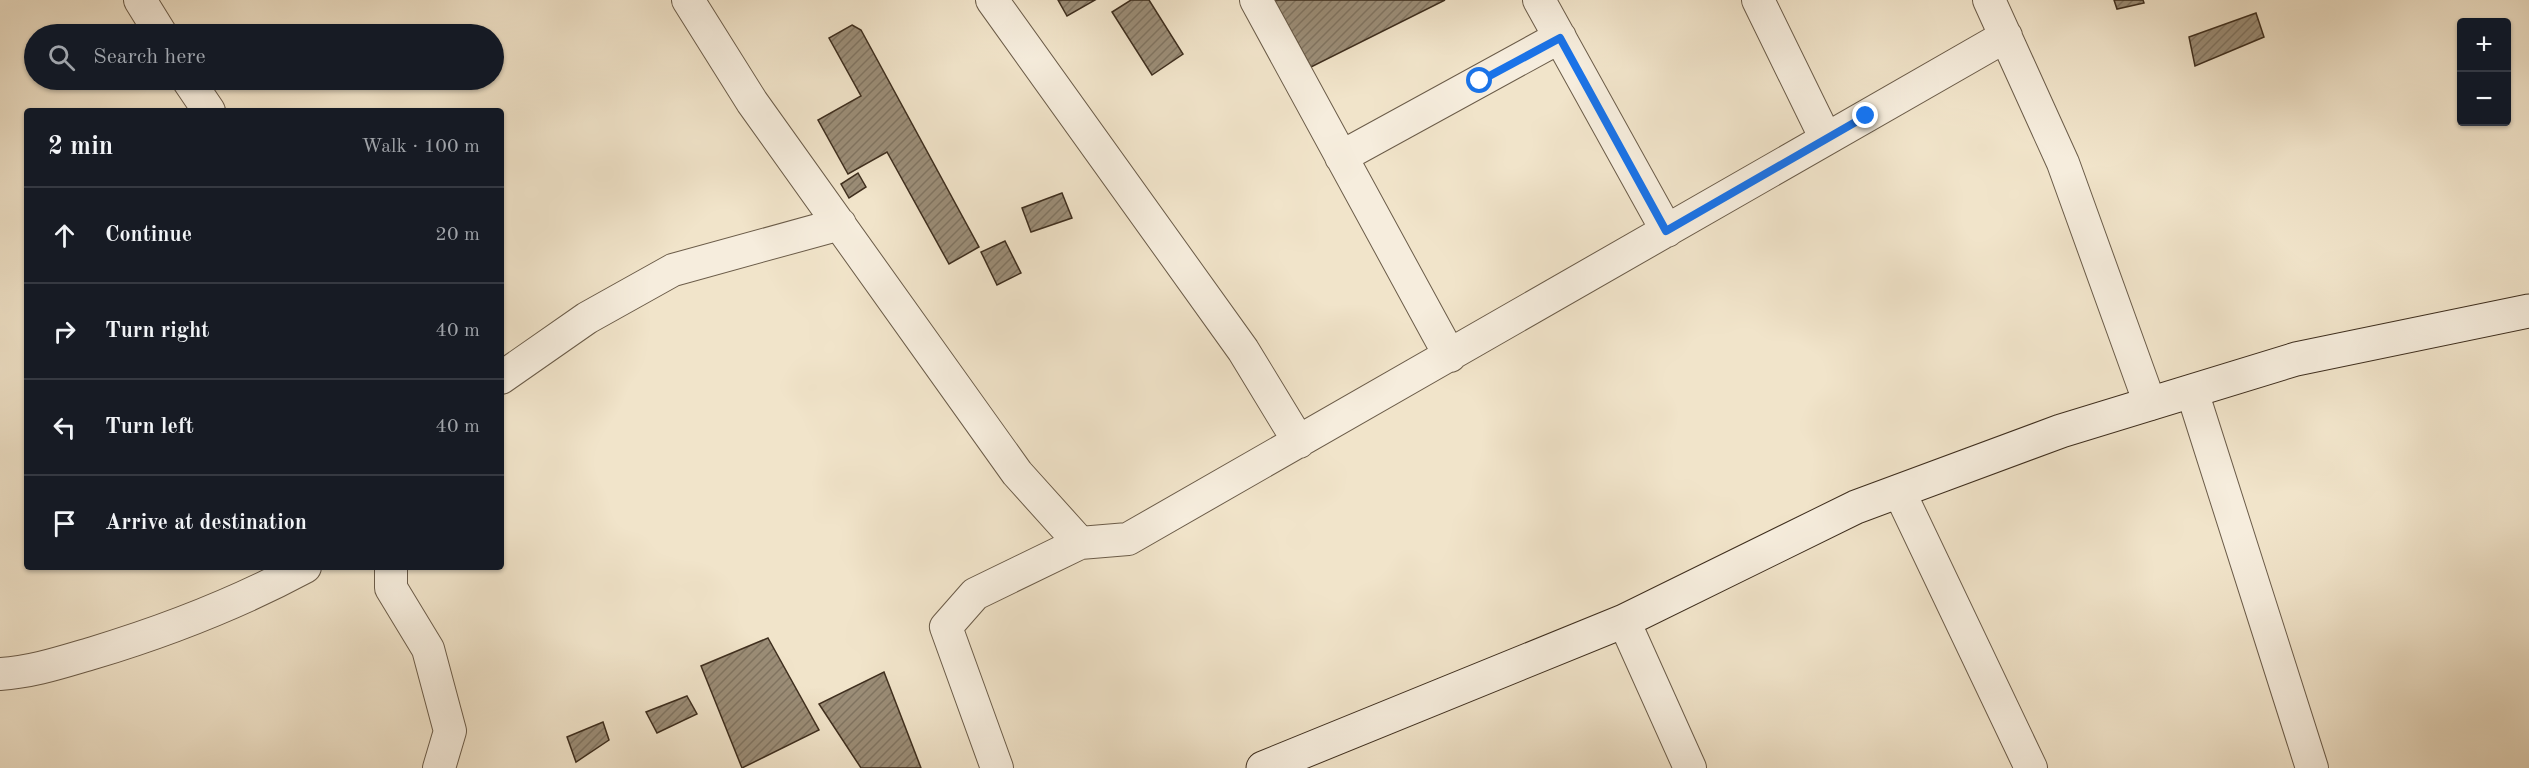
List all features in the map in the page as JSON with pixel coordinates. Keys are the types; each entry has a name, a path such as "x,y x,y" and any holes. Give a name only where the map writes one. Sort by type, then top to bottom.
{"street":[{"path":"140,0 155,24"},
{"path":"688,0 752,102 1017,473 1080,543"},
{"path":"992,0 1244,350 1299,442"},
{"path":"1256,0 1450,356"},
{"path":"1539,0 1666,231"},
{"path":"1758,0 1826,139"},
{"path":"1989,0 2063,163 2150,404"},
{"path":"997,768 946,627 975,594 1080,543 1128,539 2006,36"},
{"path":"1341,157 1560,38"},
{"path":"195,90 207,108"},
{"path":"504,376 587,318 673,270 840,224"},
{"path":"1263,768 1624,621 1856,507 2061,431 2296,359 2529,311"},
{"path":"2192,391 2312,768"},
{"path":"1899,491 2031,768"},
{"path":"0,674 30,672 148,637 274,584 300,570"},
{"path":"391,570 391,588 428,650 450,730 439,768"},
{"path":"1624,621 1690,768"}],"building":[{"path":"1058,0 1095,0 1067,16"},
{"path":"1131,0 1149,0 1183,54 1152,75 1112,12"},
{"path":"1274,0 1445,0 1311,67"},
{"path":"2114,0 2143,0 2144,3 2117,9"},
{"path":"2256,13 2264,37 2195,66 2189,37"},
{"path":"852,25 861,30 979,247 949,264 887,152 848,174 818,120 861,96 829,38"},
{"path":"858,173 866,187 849,198 841,184"},
{"path":"1062,193 1072,218 1031,232 1022,208"},
{"path":"1005,241 1021,273 997,285 981,252"},
{"path":"768,638 819,730 742,768 701,666"},
{"path":"884,672 921,768 861,768 819,704"},
{"path":"687,696 697,714 657,733 646,712"},
{"path":"603,722 609,740 576,762 567,737"}],"route":[{"path":"1480,81 1560,38 1666,231 1866,116"}]}
